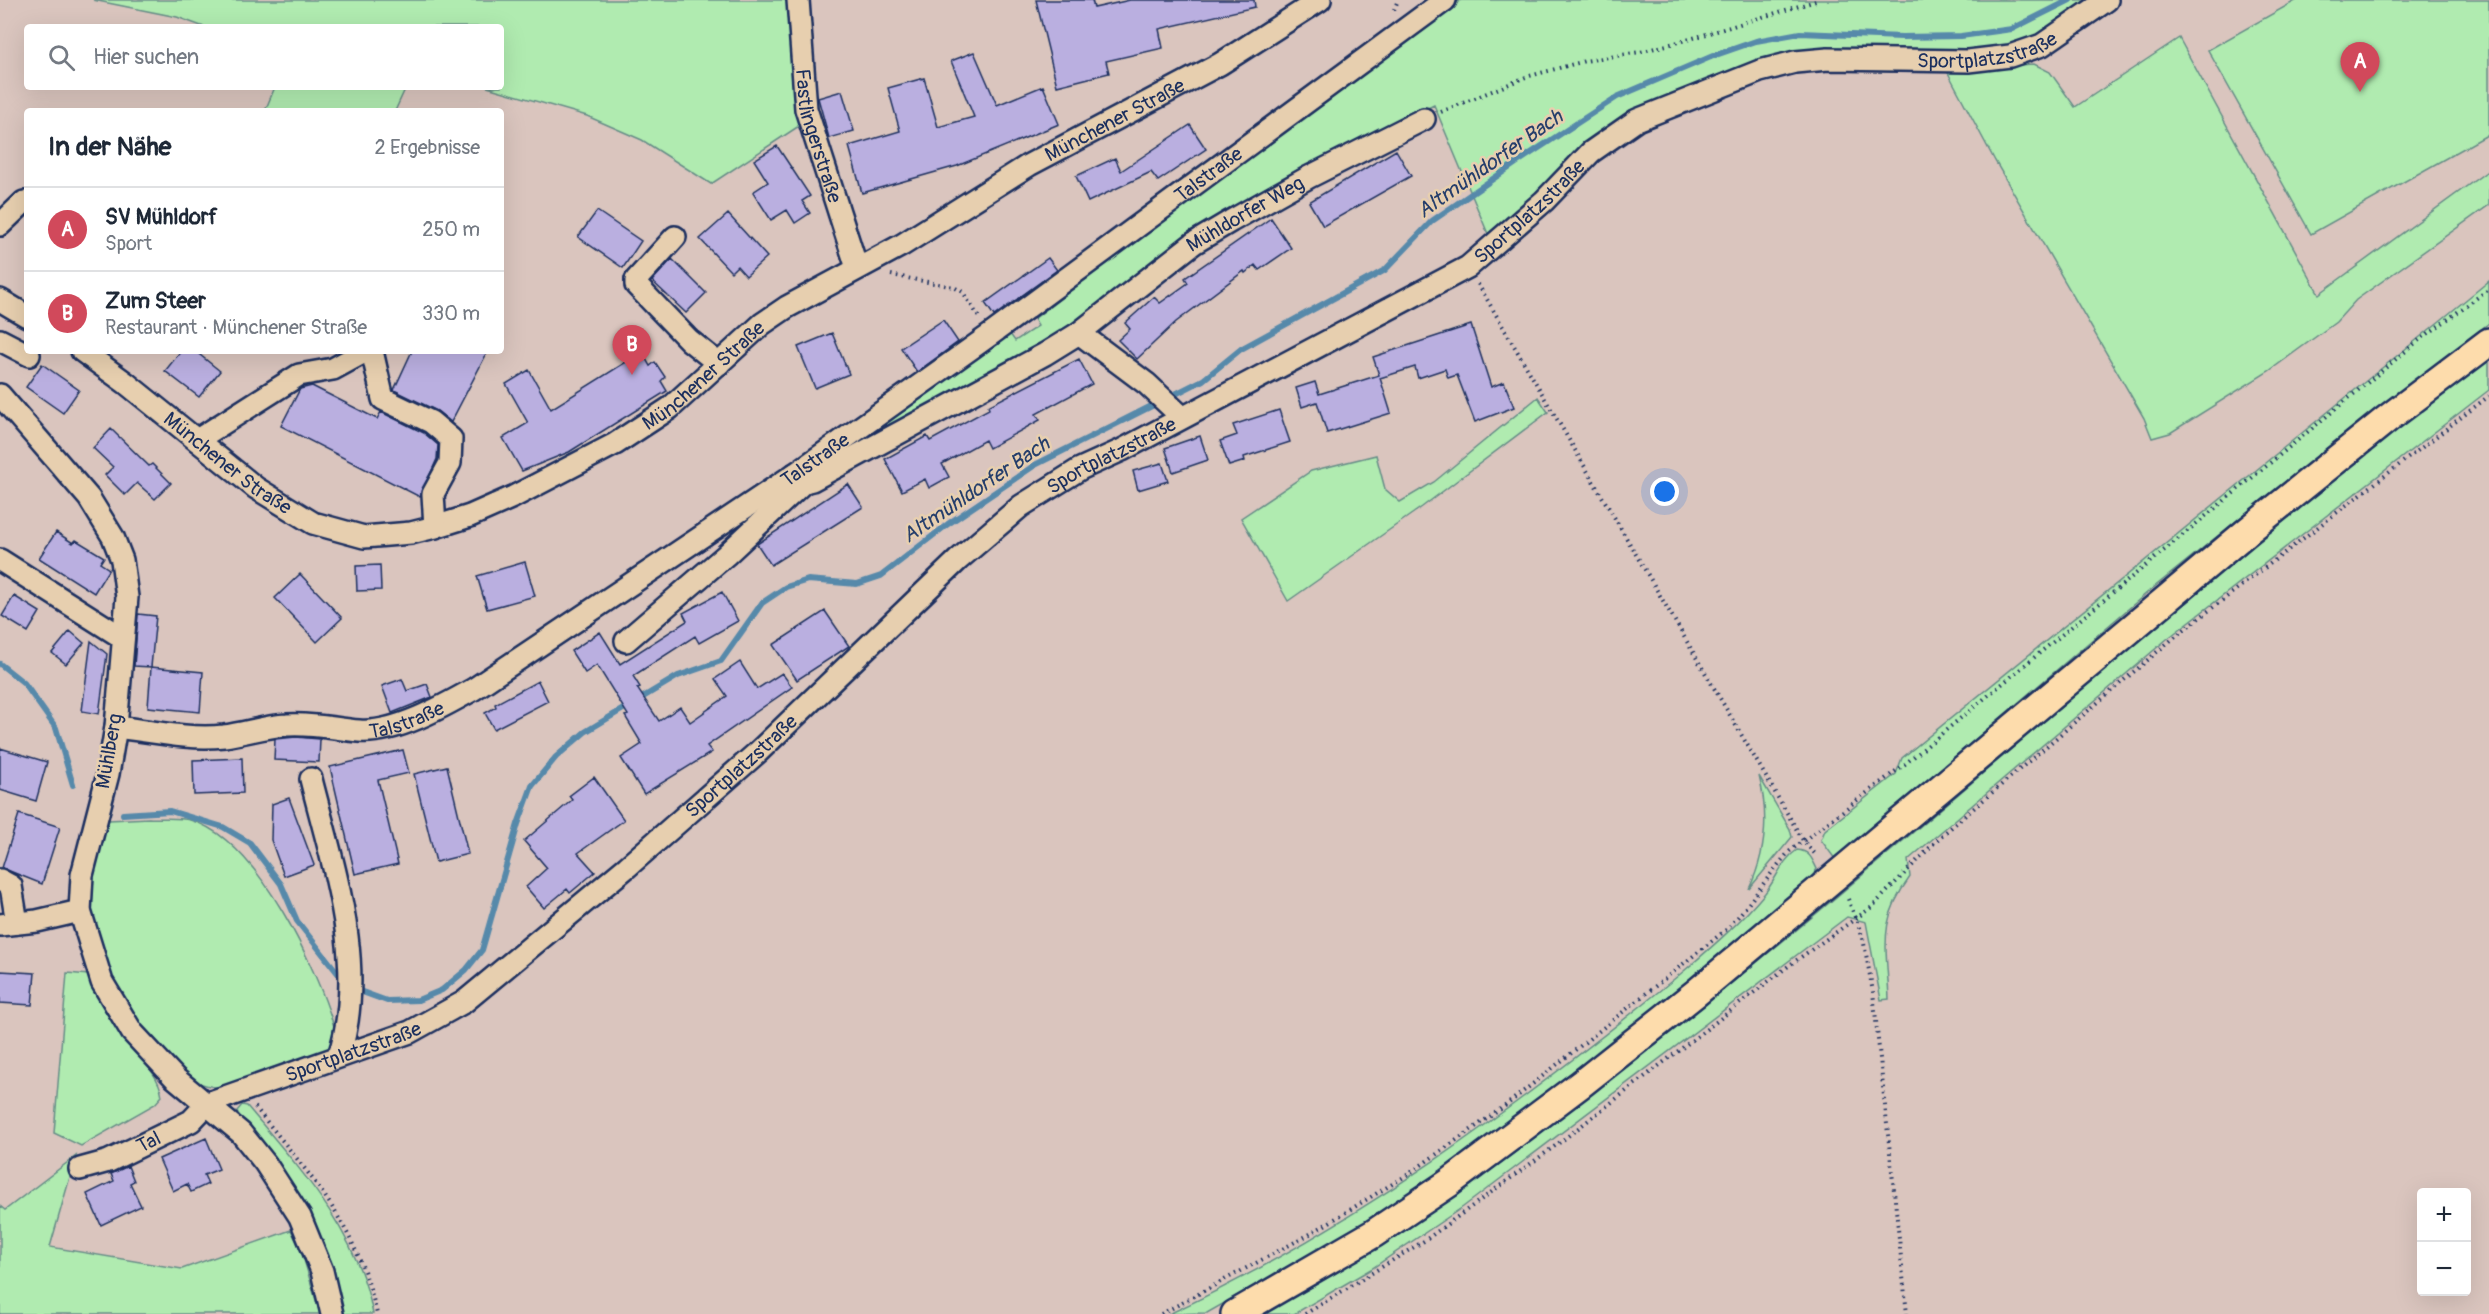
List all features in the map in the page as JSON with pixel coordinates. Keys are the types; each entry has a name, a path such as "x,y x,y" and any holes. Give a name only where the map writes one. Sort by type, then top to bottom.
{"main road":[{"path":"1235,1314 1373,1234 1449,1183 1581,1084 1820,890 2206,566 2387,419 2489,342"}],"street":[{"name":"Fastlingerstraße","path":"798,0 806,109 857,268"},
{"name":"Münchener Straße","path":"86,354 283,507 329,529 364,537 388,536 435,527 470,516 513,497 615,444 670,408 762,324 813,290 902,245 1029,165 1220,64 1320,0"},
{"name":"Talstraße","path":"116,727 192,737 224,735 274,725 308,723 361,731 405,721 442,707 474,689 799,478 1445,0"},
{"name":"Sportplatzstraße","path":"208,1103 410,1032 465,1002 627,867 758,752 958,560 1021,506 1059,480 1179,414 1468,267 1544,201 1605,140 1637,120 1760,71 1795,62 1828,59 1968,61 2010,56 2042,45 2107,0"},
{"name":"Mühldorfer Weg","path":"799,478 822,475 1003,378 1079,333 1194,243 1277,194 1425,119"},
{"path":"0,225 24,202"},
{"path":"675,237 636,280 636,285 689,340 719,364"},
{"path":"0,300 24,314"},
{"path":"1079,333 1147,384 1179,414"},
{"path":"0,340 24,352"},
{"path":"197,440 299,375 333,369 360,354"},
{"path":"373,354 383,399 431,422 451,439 450,463 433,494 435,527"},
{"name":"Mühlberg","path":"0,394 89,498 114,537 122,560 127,597 116,727 108,774 82,875 80,911 102,982 132,1032 175,1078 208,1103 241,1133 266,1163 300,1217 322,1271 332,1314"},
{"path":"626,641 710,569 799,478"},
{"path":"0,560 123,638"},
{"path":"311,779 346,929 350,1001 347,1030 339,1056"},
{"path":"0,880 11,886 9,924 80,911"},
{"name":"Tal","path":"80,1169 110,1161 191,1121 208,1103"}],"path":[{"path":"1425,119 1526,77 1585,61 1640,52 1690,39 1819,0"},
{"path":"1468,267 1804,842 1817,856"},
{"path":"923,279 954,286 963,292 990,335"},
{"path":"1161,1314 1310,1234 1398,1181 1505,1106 1727,929 1750,904 1776,866 1804,842 1914,756 2418,341 2489,289"},
{"path":"1305,1314 1433,1234 1555,1146 1791,964 1872,907 1940,837 2177,635 2489,396"},
{"path":"1848,899 1856,918 1873,992 1907,1314"},
{"path":"242,1090 334,1208 358,1250 368,1276 377,1314"}],"green space":[{"path":"93,0 791,0 802,124 711,184 642,140 587,116 497,90 504,90 504,24 196,24 177,17"},
{"path":"1461,0 2093,0 2035,41 2002,53 1830,53 1677,95 1491,241 1434,105 1292,174 1236,205 1186,238 1074,324 1027,356 952,398 823,464 1010,334 1015,341 1038,326 1034,319 1183,204"},
{"path":"2297,0 2489,0 2489,134 2311,234 2208,50"},
{"path":"2179,38 2319,294 2489,170 2489,205 2356,300 2336,322 2269,371 2170,433 2152,438 2144,418 1995,161 1946,69 2034,64 2050,72 2075,107"},
{"path":"274,90 405,90 396,108 266,108"},
{"path":"2489,281 2489,323 2327,448 2148,592 1835,859 1821,840 1825,830 1896,774 1902,758"},
{"path":"2489,360 2489,390 2167,639 1908,860 1910,877 1893,908 1886,935 1889,999 1881,1000 1866,922 1847,917 1463,1207 1371,1269 1294,1314 1262,1314 1316,1285 1421,1219 1521,1148 1619,1073 1816,914 2313,497"},
{"path":"1538,397 1548,412 1422,507 1288,601 1241,518 1311,471 1376,455 1385,489 1400,502 1434,482"},
{"path":"1759,776 1790,829 1792,837 1749,889 1759,862 1764,834 1764,805"},
{"path":"149,818 190,820 215,832 239,852 261,879 282,910 300,943 327,1007 336,1033 327,1051 241,1083 218,1087 195,1081 173,1066 152,1043 116,987 102,957 88,908 96,846 109,820"},
{"path":"1797,850 1808,854 1817,869 1807,884 1622,1038 1463,1156 1368,1221 1207,1313 1169,1314 1306,1242 1437,1159 1500,1114 1624,1020 1716,943 1756,904 1787,859"},
{"path":"67,973 89,975 106,1012 151,1070 162,1096 155,1104 81,1146 54,1133"},
{"path":"242,1105 247,1106 287,1153 324,1202 354,1255 373,1314 343,1314 327,1260 316,1236 289,1190 242,1121 237,1111"},
{"path":"76,1156 50,1247 182,1269 291,1230 302,1253 320,1314 0,1314 0,1206 5,1210"}],"building":[{"path":"1036,0 1092,0 1094,8 1130,0 1254,0 1255,7 1159,29 1163,48 1106,61 1109,73 1057,86"},
{"path":"974,52 997,105 1043,86 1059,124 957,166 862,193 849,146 900,131 888,88 924,78 938,127 974,117 951,61"},
{"path":"842,91 854,131 829,138 818,98"},
{"path":"1190,125 1206,149 1158,181 1151,172 1088,202 1076,176 1115,158 1121,171"},
{"path":"777,146 810,196 802,201 810,213 795,223 787,210 771,220 753,192 768,182 754,160"},
{"path":"1396,150 1411,176 1323,226 1309,202"},
{"path":"597,211 641,241 623,268 578,237"},
{"path":"728,214 767,257 746,276 737,266 731,272 700,239"},
{"path":"1271,218 1291,248 1259,270 1255,265 1245,273 1244,271 1176,322 1137,359 1118,340 1130,329 1125,323 1154,297 1160,303 1188,283 1185,278"},
{"path":"1048,258 1057,270 994,316 985,303"},
{"path":"672,259 706,293 686,313 652,281"},
{"path":"943,320 958,342 917,372 901,348"},
{"path":"1471,325 1491,387 1504,382 1514,407 1475,422 1457,375 1448,378 1445,369 1418,378 1415,367 1380,378 1391,413 1327,433 1317,402 1302,407 1296,388 1315,382 1319,394 1379,375 1373,357"},
{"path":"832,333 849,374 815,388 798,347"},
{"path":"642,352 650,366 655,362 665,377 661,381 667,391 569,452 522,471 503,438 528,423 506,384 529,370 551,409"},
{"path":"179,354 199,354 220,371 199,397 165,371"},
{"path":"411,354 486,354 451,422 437,411 394,390"},
{"path":"1079,359 1092,384 1036,414 1040,420 989,448 985,440 942,464 949,477 929,488 925,479 902,491 885,459 927,436 930,441 989,409 988,406"},
{"path":"42,364 79,390 63,413 26,387"},
{"path":"312,386 377,419 381,412 424,433 438,445 437,459 420,497 281,426 300,389"},
{"path":"1279,410 1290,442 1244,457 1245,461 1229,466 1220,441 1237,435 1233,425"},
{"path":"111,429 149,466 152,464 171,483 155,499 137,483 125,495 105,475 113,467 93,448"},
{"path":"1200,436 1208,460 1173,472 1165,448"},
{"path":"1162,463 1168,481 1138,490 1133,471"},
{"path":"848,484 863,507 771,565 757,544"},
{"path":"56,532 73,543 76,540 104,557 100,563 109,569 94,593 39,558"},
{"path":"525,562 535,596 487,609 477,576"},
{"path":"380,565 381,590 357,591 356,566"},
{"path":"300,574 342,618 317,642 275,598"},
{"path":"722,592 738,621 699,643 695,636 633,676 640,687 637,688 659,721 680,707 690,722 727,696 715,679 740,662 757,689 782,673 792,687 707,746 712,752 644,794 621,758 642,744 625,716 628,715 597,665 585,673 571,651 600,632 620,664 687,621 683,613"},
{"path":"14,596 40,612 28,632 2,616"},
{"path":"825,611 849,646 797,680 773,645"},
{"path":"138,614 156,616 151,667 134,666"},
{"path":"70,631 84,643 66,664 52,653"},
{"path":"91,641 107,654 99,714 82,711"},
{"path":"151,667 203,672 200,712 148,707"},
{"path":"402,679 407,691 427,684 432,697 392,713 382,686"},
{"path":"538,681 548,701 494,729 485,713 496,707 495,704"},
{"path":"296,737 320,739 319,762 274,760 275,739"},
{"path":"0,748 47,762 36,801 0,790"},
{"path":"403,750 409,773 378,780 398,864 355,874 330,767"},
{"path":"242,758 243,793 194,795 193,760"},
{"path":"447,766 468,854 436,862 414,774"},
{"path":"594,777 624,820 578,853 595,872 570,893 567,889 544,908 526,887 547,868 524,841 572,800 569,796"},
{"path":"289,798 314,865 284,876 271,840 272,804"},
{"path":"19,814 60,827 42,884 2,868"},
{"path":"0,971 35,973 32,1005 0,1003"},
{"path":"206,1138 219,1169 204,1175 208,1184 191,1192 187,1184 173,1191 159,1159"},
{"path":"128,1166 134,1181 130,1183 141,1206 101,1225 87,1194 114,1181 111,1174"}],"waterway":[{"name":"Altmühldorfer Bach","path":"354,989 387,1001 418,1000 442,990 466,970 482,950 518,824 532,786 556,757 585,732 678,676 721,661 762,603 786,587 808,580 857,584 881,576 948,524 1035,465 1203,380 1241,349 1385,270 1432,221 1617,97 1713,56 1756,41 1800,33 1902,37 1961,36 2012,29 2070,0"},
{"name":"Altmühldorfer Bach","path":"0,664 24,683 56,728 73,785"},
{"name":"Altmühldorfer Bach","path":"123,814 170,811 223,827 250,843 281,884 297,921 344,981"}],"place":[{"name":"SV Mühldorf","path":"2360,92"},
{"name":"Zum Steer","path":"632,375"}]}
